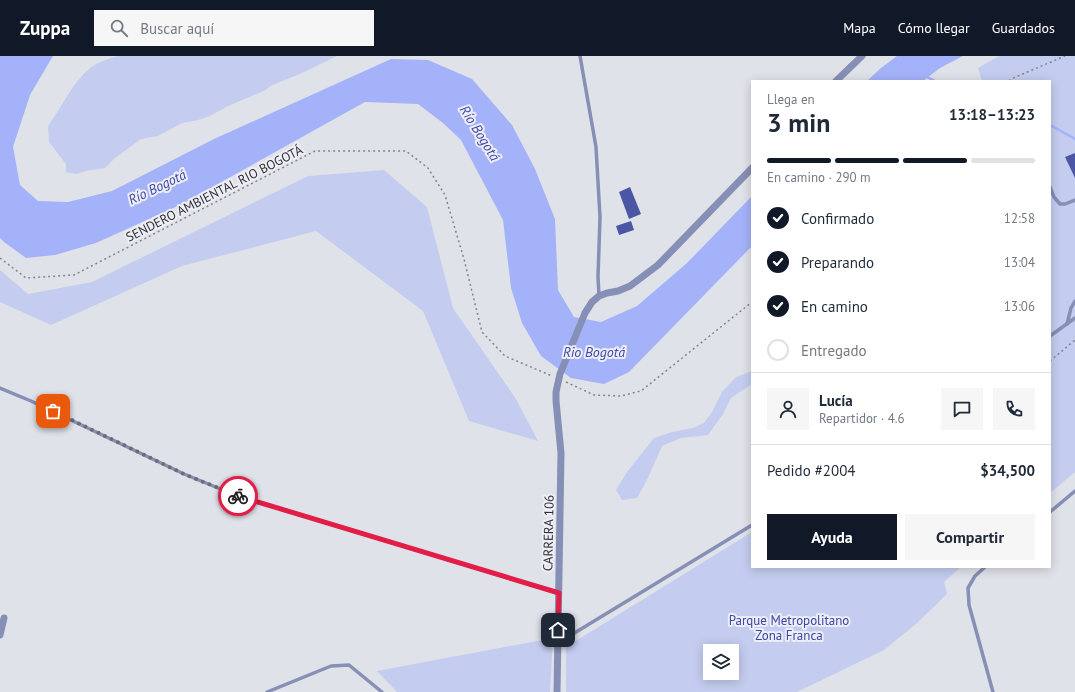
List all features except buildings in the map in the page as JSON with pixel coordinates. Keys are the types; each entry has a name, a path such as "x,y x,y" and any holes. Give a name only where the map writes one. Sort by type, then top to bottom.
{"street":[{"path":"837,80 862,56"},
{"path":"599,296 630,286 658,265 751,169"},
{"name":"CARRERA 106","path":"557,692 560,453 556,401 560,377 585,313 592,302 599,296"},
{"path":"0,635 4,618"}],"lane":[{"path":"580,56 596,147 600,217 598,277 599,296"},
{"path":"1051,190 1054,197 1060,204 1065,204 1075,200"},
{"path":"1067,324 1071,308 1075,301"},
{"path":"1051,335 1075,318"},
{"path":"0,388 38,404 184,474 235,495 559,593"},
{"path":"1051,511 1075,491"},
{"path":"558,643 751,526"},
{"path":"984,568 975,576 968,588 969,605 993,692"},
{"path":"266,692 331,666 349,665 382,692"}],"path":[{"path":"1011,80 1065,56"},
{"name":"SENDERO AMBIENTAL RIO BOGOTÁ","path":"0,258 26,278 74,275 314,151 406,151 428,168 444,195 464,259 482,332 505,356 560,377 594,395 621,396 641,392 751,303"},
{"path":"1051,359 1075,340"}],"green space":[{"path":"118,56 337,56 300,74 270,86 266,90 228,106 210,116 182,123 158,136 141,139 115,158 105,168 77,174 66,172 66,164 49,142 48,126 78,80 90,68 96,64"},
{"path":"999,56 1075,56 1075,472 1051,492 1051,80 982,80 978,68"},
{"path":"384,170 427,207 453,308 516,399 538,441 469,421 423,311 316,231 182,266 51,325 0,302 0,270 28,294 92,282 308,176"},
{"path":"751,371 751,385 731,398 723,414 708,435 681,438 662,446 647,480 637,498 622,500 616,490 627,472 654,438 672,432 693,428 704,423 712,412 722,392 736,377"},
{"name":"Parque Metropolitano Zona Franca","path":"751,533 751,568 960,568 944,582 947,594 916,624 884,650 797,692 566,692 566,647"},
{"path":"553,638 550,692 397,692 377,671"}],"water":[{"name":"Rio Bogotá","path":"0,56 53,56 30,95 13,147 20,185 38,201 68,202 112,191 214,139 391,59 428,60 472,79 512,125 535,169 555,219 558,290 574,317 601,322 637,306 687,263 751,197 751,247 629,372 604,384 571,378 541,356 522,323 511,288 503,220 461,140 443,123 418,104 365,102 180,205 96,243 55,255 26,258 0,238"},
{"path":"897,56 963,56 940,68 924,80 868,80"}],"waterway":[{"path":"927,77 933,80"},
{"path":"1051,126 1075,139"}],"way so far":[{"path":"53,411 184,474 238,496"}],"route":[{"path":"238,496 559,593 558,630"}],"water label":[{"name":"Río Bogotá","path":"480,133"},
{"name":"Río Bogotá","path":"157,187"}]}
